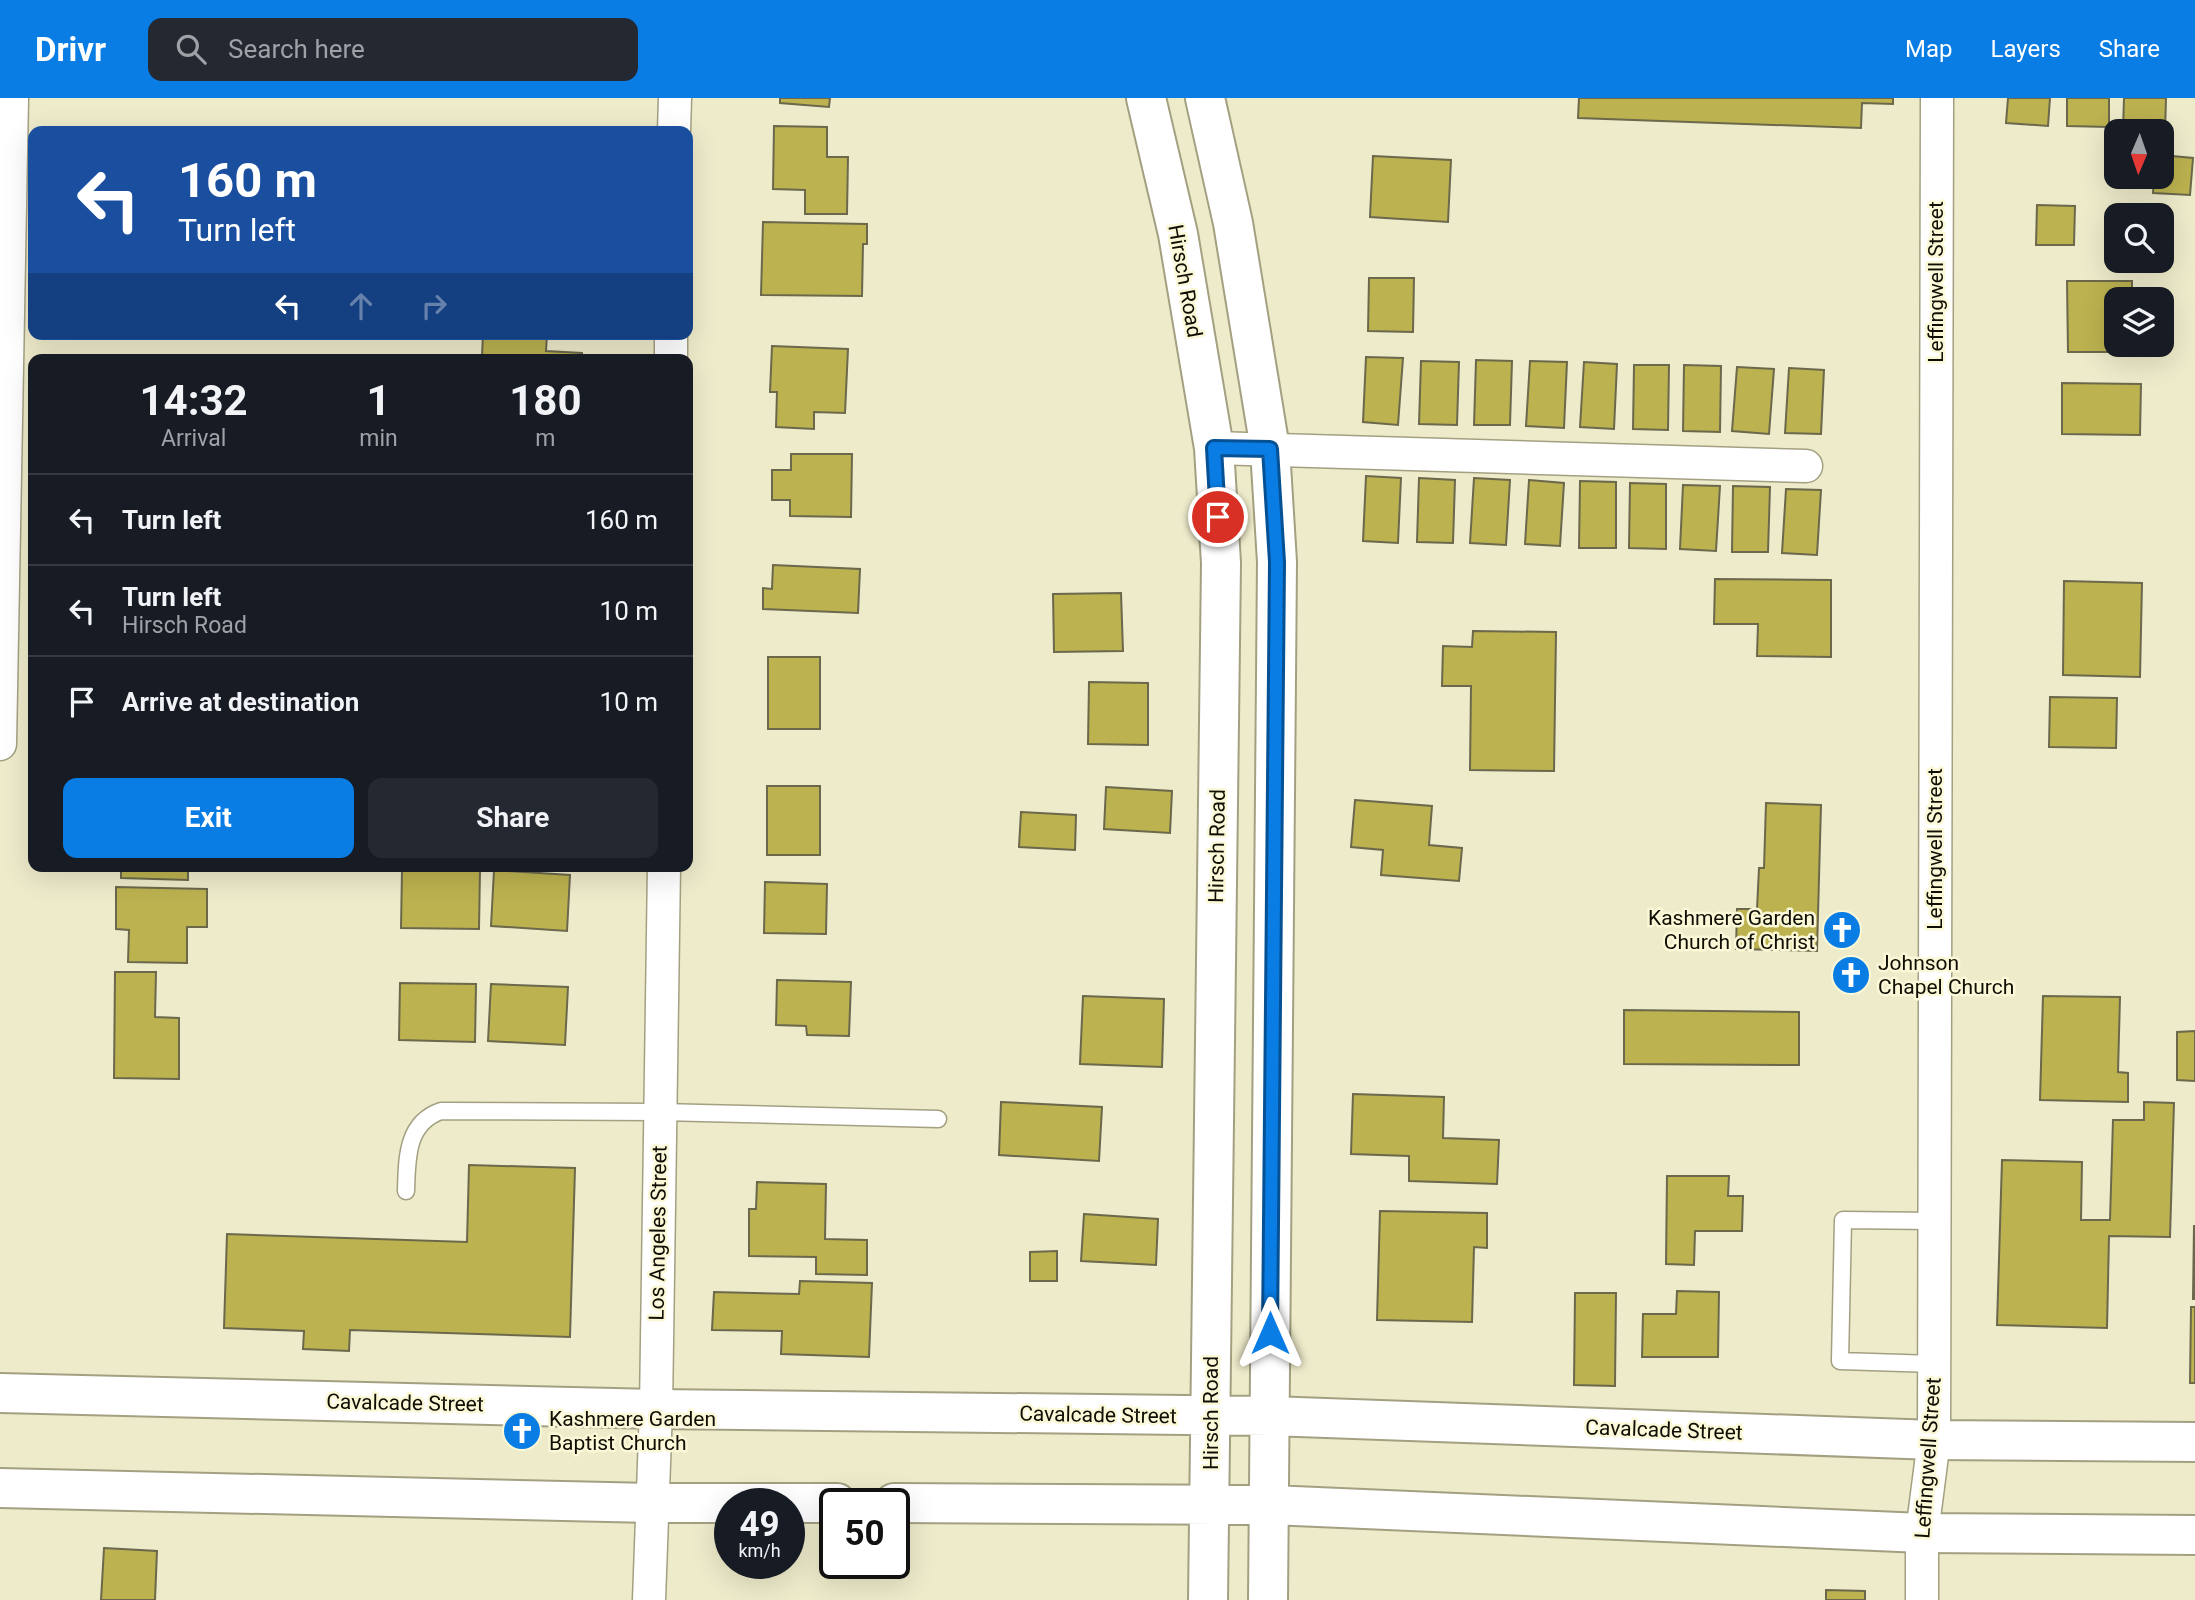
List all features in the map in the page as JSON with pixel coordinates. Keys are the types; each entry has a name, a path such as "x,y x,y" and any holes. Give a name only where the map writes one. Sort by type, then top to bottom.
{"main road":[{"name":"Hirsch Road","path":"1146,98 1178,234 1214,448 1221,564 1209,1600"},
{"path":"1205,98 1233,222 1270,449 1277,576 1271,1505 1268,1600"},
{"name":"Cavalcade Street","path":"0,1393 656,1409 1270,1416 1934,1440 2195,1442"},
{"path":"0,1488 652,1503 819,1503"},
{"path":"910,1503 1271,1505 1922,1533 2195,1535"}],"street":[{"path":"0,744 12,98"},
{"path":"674,126 675,98"},
{"name":"Leffingwell Street","path":"1922,1600 1922,1533 1934,1440 1937,98"},
{"path":"1214,448 1806,466"},
{"name":"Los Angeles Street","path":"649,1600 656,1409 664,872"}],"lane":[{"path":"406,1191 407,1156 415,1129 426,1116 441,1111 660,1112 938,1119"},
{"path":"1934,1220 1843,1220 1840,1361 1934,1364"}],"building":[{"path":"780,98 830,98 829,107 780,103"},
{"path":"1579,98 1893,98 1893,104 1862,103 1861,128 1578,118"},
{"path":"2008,98 2050,98 2048,126 2006,123"},
{"path":"2067,98 2109,98 2109,119 2104,119 2104,127 2067,126"},
{"path":"2124,98 2166,98 2165,119 2123,119"},
{"path":"774,126 827,127 827,157 848,157 847,214 805,214 805,190 773,189"},
{"path":"1373,156 1451,160 1448,222 1370,217"},
{"path":"2174,156 2193,158 2190,195 2153,193 2153,189 2174,189"},
{"path":"2037,205 2075,206 2074,245 2036,245"},
{"path":"763,222 867,224 867,244 863,244 862,296 761,295"},
{"path":"1369,278 1414,278 1413,332 1368,331"},
{"path":"2067,281 2132,281 2132,287 2104,287 2104,352 2068,352"},
{"path":"483,340 547,340 546,351 582,353 582,354 482,354"},
{"path":"772,346 848,349 845,413 814,412 814,429 776,427 777,392 770,392"},
{"path":"1366,357 1403,358 1398,425 1363,422"},
{"path":"1476,360 1512,361 1510,425 1474,425"},
{"path":"1421,361 1459,362 1457,425 1419,424"},
{"path":"1530,361 1567,362 1564,428 1526,426"},
{"path":"1584,362 1617,364 1614,429 1580,427"},
{"path":"1634,365 1669,365 1668,430 1633,429"},
{"path":"1684,365 1721,366 1720,432 1683,431"},
{"path":"1737,367 1774,369 1769,434 1732,431"},
{"path":"1789,368 1824,370 1821,434 1785,433"},
{"path":"2062,383 2141,384 2140,435 2062,434"},
{"path":"791,454 852,454 851,517 790,516 790,500 772,500 772,470 791,470"},
{"path":"1366,476 1401,478 1398,543 1363,541"},
{"path":"1419,478 1455,480 1453,543 1417,542"},
{"path":"1474,478 1510,480 1506,545 1470,543"},
{"path":"1529,480 1564,483 1560,546 1525,544"},
{"path":"1580,481 1616,482 1616,548 1579,548"},
{"path":"1630,483 1666,484 1666,549 1629,548"},
{"path":"1683,485 1720,486 1716,551 1680,549"},
{"path":"1733,486 1770,487 1768,552 1732,552"},
{"path":"1786,489 1821,490 1817,555 1782,553"},
{"path":"773,565 860,569 858,613 763,609 763,588 772,589"},
{"path":"1715,579 1831,580 1831,657 1757,656 1758,624 1714,624"},
{"path":"2064,581 2142,583 2140,677 2063,675"},
{"path":"1121,593 1123,651 1054,652 1053,594"},
{"path":"1473,631 1556,632 1554,771 1470,770 1471,686 1442,686 1443,646 1472,647"},
{"path":"768,657 820,657 820,729 768,729"},
{"path":"1089,682 1148,683 1148,745 1088,744"},
{"path":"2050,697 2117,698 2116,748 2049,747"},
{"path":"767,786 820,786 820,855 767,855"},
{"path":"1106,787 1172,791 1170,833 1104,829"},
{"path":"1355,800 1432,806 1429,845 1462,848 1459,881 1381,875 1383,850 1351,847"},
{"path":"1766,803 1821,805 1817,951 1736,949 1737,909 1757,909 1759,868 1764,868"},
{"path":"1021,812 1076,815 1075,850 1019,847"},
{"path":"121,872 188,872 188,880 121,878"},
{"path":"402,872 480,872 479,929 401,928"},
{"path":"494,872 570,875 567,931 491,926"},
{"path":"765,882 827,884 826,934 764,933"},
{"path":"116,887 207,889 207,927 187,927 187,963 128,962 129,930 116,929"},
{"path":"115,972 156,972 155,1017 179,1018 179,1079 114,1078"},
{"path":"777,980 851,982 849,1036 807,1035 806,1026 776,1025"},
{"path":"400,983 476,984 475,1042 399,1040"},
{"path":"491,984 568,987 565,1045 488,1041"},
{"path":"1083,996 1164,999 1162,1067 1080,1064"},
{"path":"2043,996 2120,997 2118,1072 2128,1073 2128,1102 2040,1100"},
{"path":"1624,1010 1799,1012 1799,1065 1624,1064"},
{"path":"2195,1031 2195,1081 2177,1080 2177,1032"},
{"path":"1353,1094 1444,1097 1443,1138 1499,1140 1497,1184 1409,1181 1409,1156 1351,1154"},
{"path":"1001,1102 1102,1107 1099,1161 999,1155"},
{"path":"2144,1102 2174,1103 2170,1237 2109,1236 2107,1328 1997,1325 2002,1160 2082,1162 2081,1220 2110,1220 2113,1120 2144,1120"},
{"path":"469,1165 575,1168 570,1337 350,1330 349,1351 303,1349 304,1331 224,1328 227,1234 467,1242"},
{"path":"1667,1176 1729,1176 1728,1196 1743,1196 1742,1231 1695,1231 1694,1265 1666,1264"},
{"path":"757,1182 826,1184 825,1239 867,1240 867,1275 816,1274 816,1257 749,1256 749,1209 756,1209"},
{"path":"1380,1211 1487,1213 1487,1248 1474,1247 1472,1322 1377,1320"},
{"path":"1084,1214 1158,1219 1156,1265 1081,1261"},
{"path":"2194,1226 2195,1299 2193,1299"},
{"path":"1057,1251 1057,1281 1030,1281 1030,1252"},
{"path":"800,1281 872,1283 869,1357 781,1354 782,1331 712,1330 714,1292 799,1294"},
{"path":"1677,1291 1719,1292 1718,1357 1642,1357 1643,1314 1676,1314"},
{"path":"1575,1293 1616,1293 1615,1386 1574,1385"},
{"path":"2191,1307 2195,1307 2195,1383 2190,1383"},
{"path":"104,1548 157,1551 155,1600 101,1600"},
{"path":"1826,1590 1865,1591 1865,1600 1826,1600"}],"place":[{"name":"Kashmere Garden Church of Christ","path":"1842,930"},
{"name":"Johnson Chapel Church","path":"1851,975"},
{"name":"Kashmere Garden Baptist Church","path":"522,1431"}],"route":[{"path":"1218,517 1214,448 1270,449 1277,562 1270,1333"}]}
